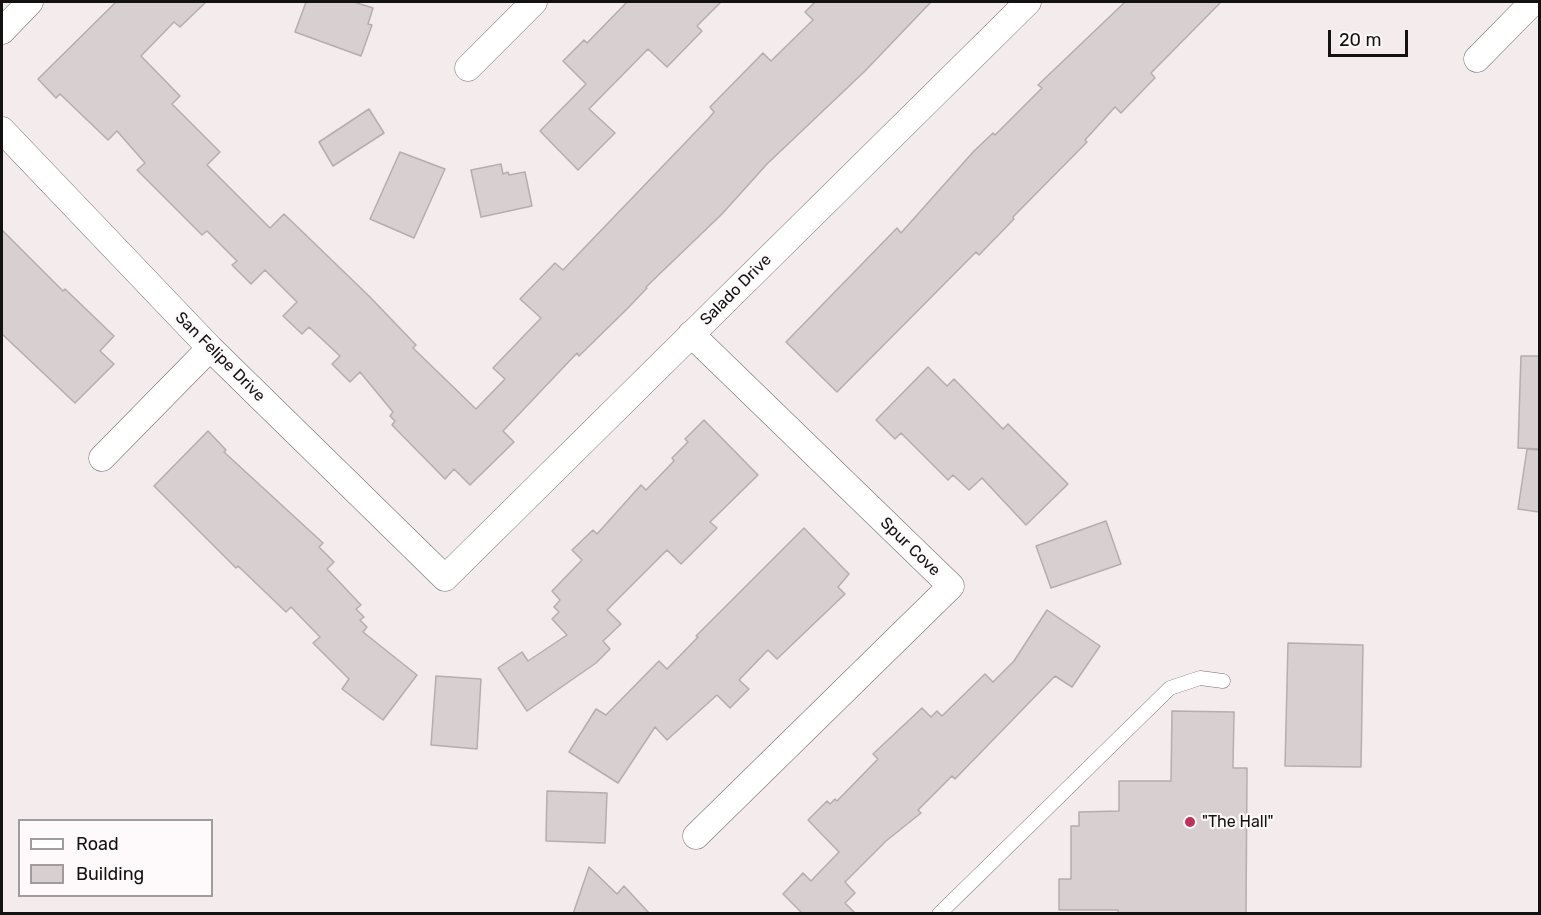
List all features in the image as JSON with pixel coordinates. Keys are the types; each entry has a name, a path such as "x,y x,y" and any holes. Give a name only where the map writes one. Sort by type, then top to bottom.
{"street":[{"path":"2,31 30,2"},
{"path":"468,68 534,2"},
{"name":"Salado Drive","path":"445,578 1028,2"},
{"path":"1477,60 1533,2"},
{"name":"San Felipe Drive","path":"2,130 210,348 445,578"},
{"name":"Spur Cove","path":"691,334 951,585 696,836"},
{"path":"102,458 210,348"}],"lane":[{"path":"939,914 1170,688 1200,678 1223,681"}],"building":[{"path":"116,2 206,2 180,27 174,22 141,56 180,96 172,104 220,152 207,165 270,228 284,214 370,297 416,345 413,348 476,409 505,379 493,368 541,318 520,299 555,263 563,270 709,118 714,112 710,107 763,53 771,61 813,20 805,12 815,2 931,2 865,71 767,164 722,214 646,287 628,308 579,356 577,353 503,431 514,442 470,485 454,469 445,479 392,425 395,421 390,416 393,412 360,372 350,382 332,364 340,356 309,327 302,334 283,316 297,302 265,270 251,284 232,265 237,261 207,231 202,235 137,170 145,163 117,131 108,140 60,94 56,98 38,79"},
{"path":"306,2 354,2 373,8 368,24 372,25 361,56 295,32"},
{"path":"627,2 721,2 697,26 702,31 667,67 648,49 589,109 615,133 578,170 540,131 586,84 563,61 584,40 587,43"},
{"path":"1125,2 1221,2 1151,73 1155,78 1121,113 1115,107 1085,140 1087,142 979,255 976,252 837,392 786,342 897,228 901,233 974,151 993,133 995,135 1042,88 1038,85"},
{"path":"369,109 384,133 333,166 319,142"},
{"path":"400,152 445,169 414,238 370,219"},
{"path":"501,164 503,174 525,172 532,206 481,217 471,170"},
{"path":"2,230 63,291 65,289 114,336 100,351 114,364 75,403 2,334"},
{"path":"1521,356 1539,356 1539,449 1518,448"},
{"path":"928,367 947,386 954,379 1003,429 1008,424 1068,484 1026,525 982,478 969,490 953,475 948,480 901,433 895,439 876,420"},
{"path":"704,420 758,475 710,522 717,528 681,564 667,550 607,610 621,624 603,641 610,649 596,663 527,711 498,668 522,652 528,661 567,635 552,619 559,612 554,607 560,600 552,591 582,560 572,550 593,530 597,534 641,485 646,490 674,461 672,458 688,442 685,439"},
{"path":"208,431 226,450 224,452 323,543 319,547 334,562 327,569 361,605 356,609 364,617 360,620 367,627 363,632 417,675 383,720 342,689 349,679 313,643 320,637 291,607 286,612 238,566 236,568 154,486"},
{"path":"1527,449 1539,450 1539,512 1518,509"},
{"path":"1106,521 1121,564 1051,588 1036,546"},
{"path":"804,528 849,574 838,587 845,594 777,659 768,650 739,680 749,689 730,708 717,695 667,740 655,727 618,783 569,752 596,709 606,715 659,661 667,669 698,637 696,636"},
{"path":"1047,610 1100,646 1072,687 1055,676 955,779 952,776 918,810 921,813 886,841 845,882 855,893 845,903 856,914 803,914 783,894 803,873 811,881 839,852 808,820 827,801 830,804 835,799 837,801 878,759 873,754 922,708 931,717 937,711 942,716 985,674 993,682 1014,661"},
{"path":"1288,643 1363,645 1361,767 1285,766"},
{"path":"436,676 481,679 477,749 431,745"},
{"name":"\"The Hall\"","path":"1172,711 1234,712 1233,768 1247,768 1246,914 1118,914 1118,910 1059,910 1059,879 1071,879 1071,826 1079,826 1079,812 1119,811 1119,781 1171,781"},
{"path":"547,791 607,793 605,843 546,841"},
{"path":"589,867 617,894 624,886 650,914 573,914"}],"place":[{"name":"\"The Hall\"","path":"1190,822"}]}
